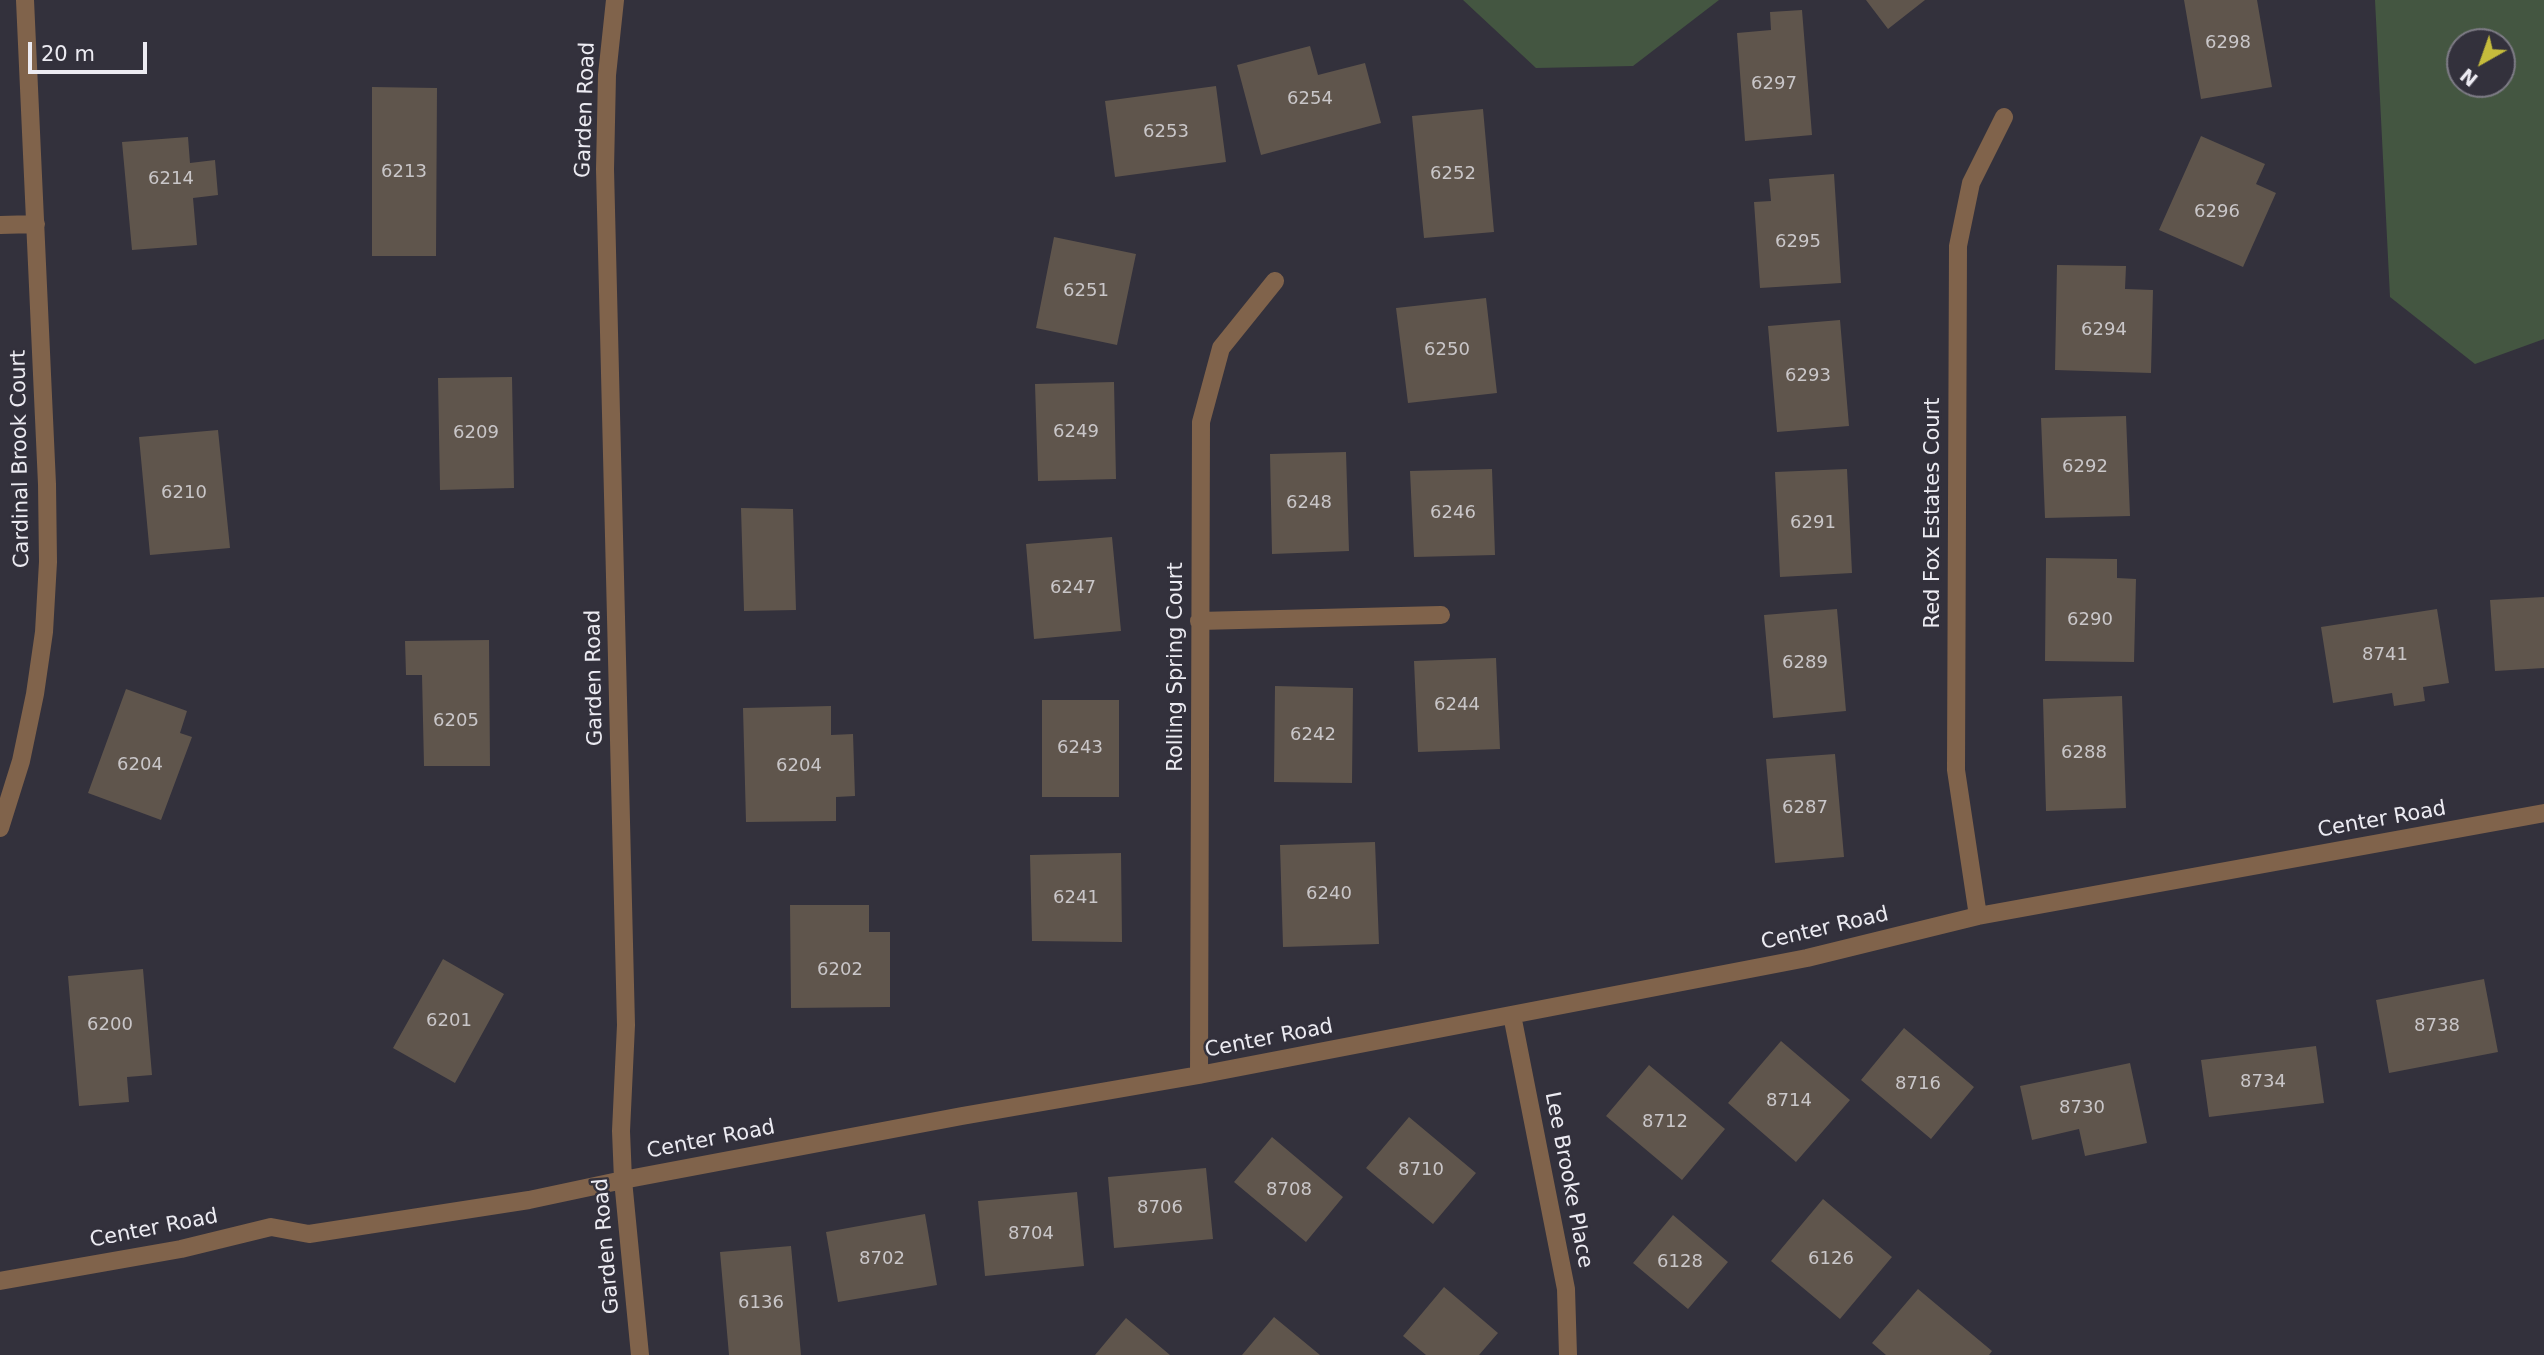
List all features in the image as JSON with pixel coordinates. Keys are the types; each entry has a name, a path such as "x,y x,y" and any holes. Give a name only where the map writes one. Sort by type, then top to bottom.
{"street":[{"name":"Cardinal Brook Court","path":"0,828 21,761 35,694 45,618 48,562 47,484 25,0"},
{"name":"Garden Road","path":"615,0 607,75 606,169 626,1025 621,1131 622,1180 640,1355"},
{"name":"Red Fox Estates Court","path":"1978,916 1956,770 1958,246 1971,183 2004,117"},
{"path":"0,225 36,223"},
{"name":"Rolling Spring Court","path":"1199,1076 1201,422 1221,348 1275,281"},
{"path":"1199,621 1441,615"},
{"name":"Center Road","path":"0,1281 181,1249 271,1227 309,1234 529,1200 949,1118 1199,1076 1807,958 1978,916 2544,813"},
{"name":"Lee Brooke Place","path":"1512,1015 1566,1289 1568,1355"}],"green space":[{"path":"1463,0 1719,0 1633,66 1536,68"},
{"path":"2375,0 2544,0 2544,339 2475,364 2390,297"}],"building":[{"path":"1866,0 1925,0 1888,29"},
{"path":"2184,0 2257,0 2272,87 2201,99"},
{"path":"1802,10 1812,135 1745,141 1737,33 1771,30 1770,12"},
{"path":"1310,46 1318,75 1365,63 1381,123 1261,155 1237,65"},
{"path":"1216,86 1226,162 1115,177 1105,101"},
{"path":"372,87 437,88 436,256 372,256"},
{"path":"1483,109 1494,232 1424,238 1412,116"},
{"path":"2201,136 2265,164 2256,184 2276,193 2243,267 2159,230"},
{"path":"188,137 190,163 215,160 218,195 193,198 197,245 132,250 122,142"},
{"path":"1834,174 1841,283 1760,288 1754,202 1771,201 1769,179"},
{"path":"1054,237 1136,254 1117,345 1036,328"},
{"path":"2057,265 2126,266 2125,289 2153,290 2151,373 2055,370"},
{"path":"1486,298 1497,393 1408,403 1396,308"},
{"path":"1840,320 1849,426 1777,432 1768,326"},
{"path":"512,377 514,488 440,490 438,378"},
{"path":"1114,382 1116,479 1038,481 1035,384"},
{"path":"2126,416 2130,516 2045,518 2041,418"},
{"path":"218,430 230,548 150,555 139,437"},
{"path":"1346,452 1349,551 1272,554 1270,454"},
{"path":"1492,469 1495,555 1414,557 1410,471"},
{"path":"1847,469 1852,573 1780,577 1775,472"},
{"path":"741,508 793,509 796,610 744,611"},
{"path":"1112,537 1121,631 1034,639 1026,544"},
{"path":"2046,558 2117,559 2117,578 2136,579 2134,662 2045,661"},
{"path":"2544,597 2544,668 2495,671 2490,600"},
{"path":"1837,609 1846,711 1773,718 1764,615"},
{"path":"2437,609 2449,683 2423,687 2425,701 2394,706 2392,693 2333,703 2321,627"},
{"path":"489,640 490,766 424,766 422,675 406,675 405,641"},
{"path":"1496,658 1500,749 1418,752 1414,661"},
{"path":"1275,686 1353,688 1352,783 1274,782"},
{"path":"126,689 187,711 180,733 192,737 161,820 88,793"},
{"path":"2122,696 2126,808 2046,811 2043,699"},
{"path":"1042,700 1119,700 1119,797 1042,797"},
{"path":"831,706 831,735 853,734 855,796 836,797 836,821 746,822 743,708"},
{"path":"1835,754 1844,857 1775,863 1766,759"},
{"path":"1375,842 1379,944 1283,947 1280,845"},
{"path":"1121,853 1122,942 1032,941 1030,855"},
{"path":"790,905 869,905 869,932 890,932 890,1007 791,1008"},
{"path":"443,959 504,994 455,1083 393,1048"},
{"path":"143,969 152,1075 127,1077 129,1102 79,1106 68,976"},
{"path":"2484,979 2498,1052 2389,1073 2376,1000"},
{"path":"1904,1028 1974,1087 1931,1139 1861,1080"},
{"path":"1781,1041 1850,1100 1796,1162 1728,1103"},
{"path":"2316,1046 2324,1103 2209,1117 2201,1060"},
{"path":"2130,1063 2147,1143 2085,1156 2079,1129 2032,1140 2020,1086"},
{"path":"1649,1065 1725,1129 1682,1180 1606,1116"},
{"path":"1409,1117 1476,1173 1433,1224 1366,1168"},
{"path":"1272,1137 1343,1197 1306,1242 1234,1182"},
{"path":"1206,1168 1213,1239 1114,1248 1108,1177"},
{"path":"1077,1192 1084,1266 985,1276 978,1201"},
{"path":"1823,1199 1892,1257 1840,1319 1771,1261"},
{"path":"925,1214 937,1285 838,1302 826,1232"},
{"path":"1673,1215 1728,1262 1688,1309 1633,1263"},
{"path":"791,1246 801,1355 729,1355 720,1252"},
{"path":"1444,1287 1498,1333 1479,1355 1426,1355 1403,1336"},
{"path":"1918,1289 1992,1351 1989,1355 1886,1355 1872,1343"},
{"path":"1274,1317 1320,1355 1242,1355"},
{"path":"1126,1318 1170,1355 1095,1355"}]}
